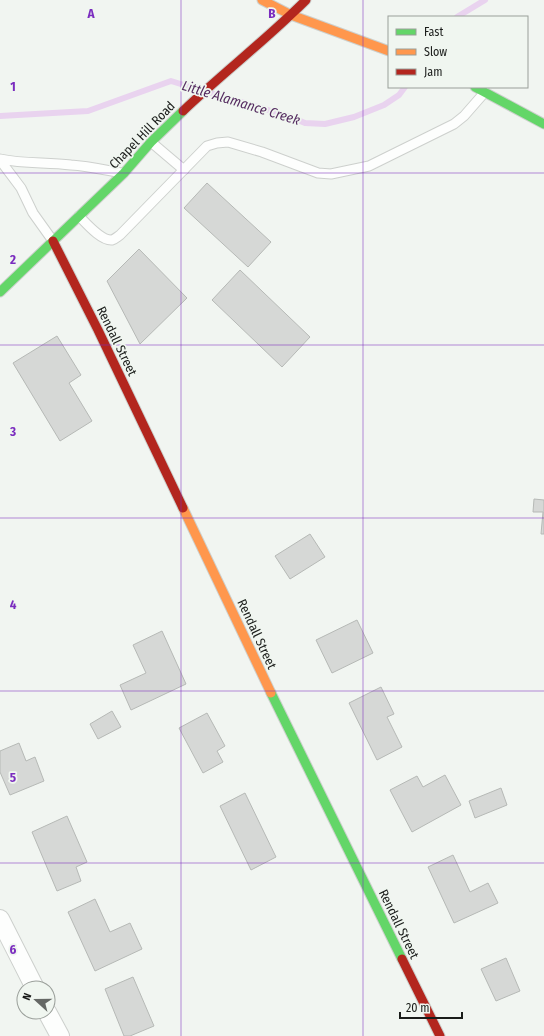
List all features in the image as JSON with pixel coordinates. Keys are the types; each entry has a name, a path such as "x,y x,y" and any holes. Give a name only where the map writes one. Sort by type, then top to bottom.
{"street":[{"path":"262,0 291,15 388,51"},
{"name":"Chapel Hill Road","path":"0,292 124,173 151,142 222,75 306,0"},
{"path":"477,88 544,124"},
{"name":"Rendall Street","path":"53,241 98,330 291,735 440,1036"},
{"path":"0,919 31,980"},
{"path":"51,1020 60,1036"}],"lane":[{"path":"79,216 100,236 106,240 113,240 120,235 207,146 217,142 228,142 262,152 318,173 331,174 368,166 454,124 464,116 486,92"},
{"path":"151,142 184,170"},
{"path":"0,159 70,165 124,173"},
{"path":"0,159 21,188 33,213 53,241"}],"building":[{"path":"207,183 271,242 248,267 184,208"},
{"path":"139,249 187,298 140,344 107,281"},
{"path":"240,270 310,337 282,367 212,300"},
{"path":"57,336 81,375 69,383 92,421 60,441 13,363"},
{"path":"534,499 544,500 544,534 541,534 543,512 533,512"},
{"path":"310,534 325,557 290,579 275,556"},
{"path":"357,620 373,653 332,673 316,640"},
{"path":"162,631 186,684 131,710 120,685 146,673 133,645"},
{"path":"381,687 394,714 387,717 402,747 377,760 349,703"},
{"path":"112,711 121,727 98,739 90,724"},
{"path":"207,713 225,746 217,751 223,762 203,773 179,728"},
{"path":"19,743 26,761 35,757 44,781 10,795 0,772 0,751"},
{"path":"445,775 461,805 412,832 390,790 417,776 423,787"},
{"path":"501,788 507,805 475,818 469,801"},
{"path":"245,793 276,857 251,870 220,806"},
{"path":"67,816 87,862 76,867 81,881 57,891 32,832"},
{"path":"453,855 470,892 488,883 498,903 454,923 428,867"},
{"path":"95,899 110,932 130,923 142,949 95,971 68,912"},
{"path":"506,958 520,991 496,1001 481,969"},
{"path":"133,977 154,1026 130,1036 124,1036 105,989"}],"waterway":[{"name":"Little Alamance Creek","path":"459,16 485,0"},
{"name":"Little Alamance Creek","path":"0,116 88,111 171,81 200,90"},
{"name":"Little Alamance Creek","path":"211,93 288,116 305,123 325,124 354,117 384,105 399,95 404,88"}],"traffic: fast":[{"path":"477,88 544,124"},
{"path":"0,292 124,173 151,142 183,111"},
{"path":"271,693 402,959"}],"traffic: slow":[{"path":"262,0 291,15 388,51"},
{"path":"183,508 271,693"}],"traffic: jam":[{"path":"183,111 306,0"},
{"path":"53,241 98,330 183,508"},
{"path":"402,959 440,1036"}]}
